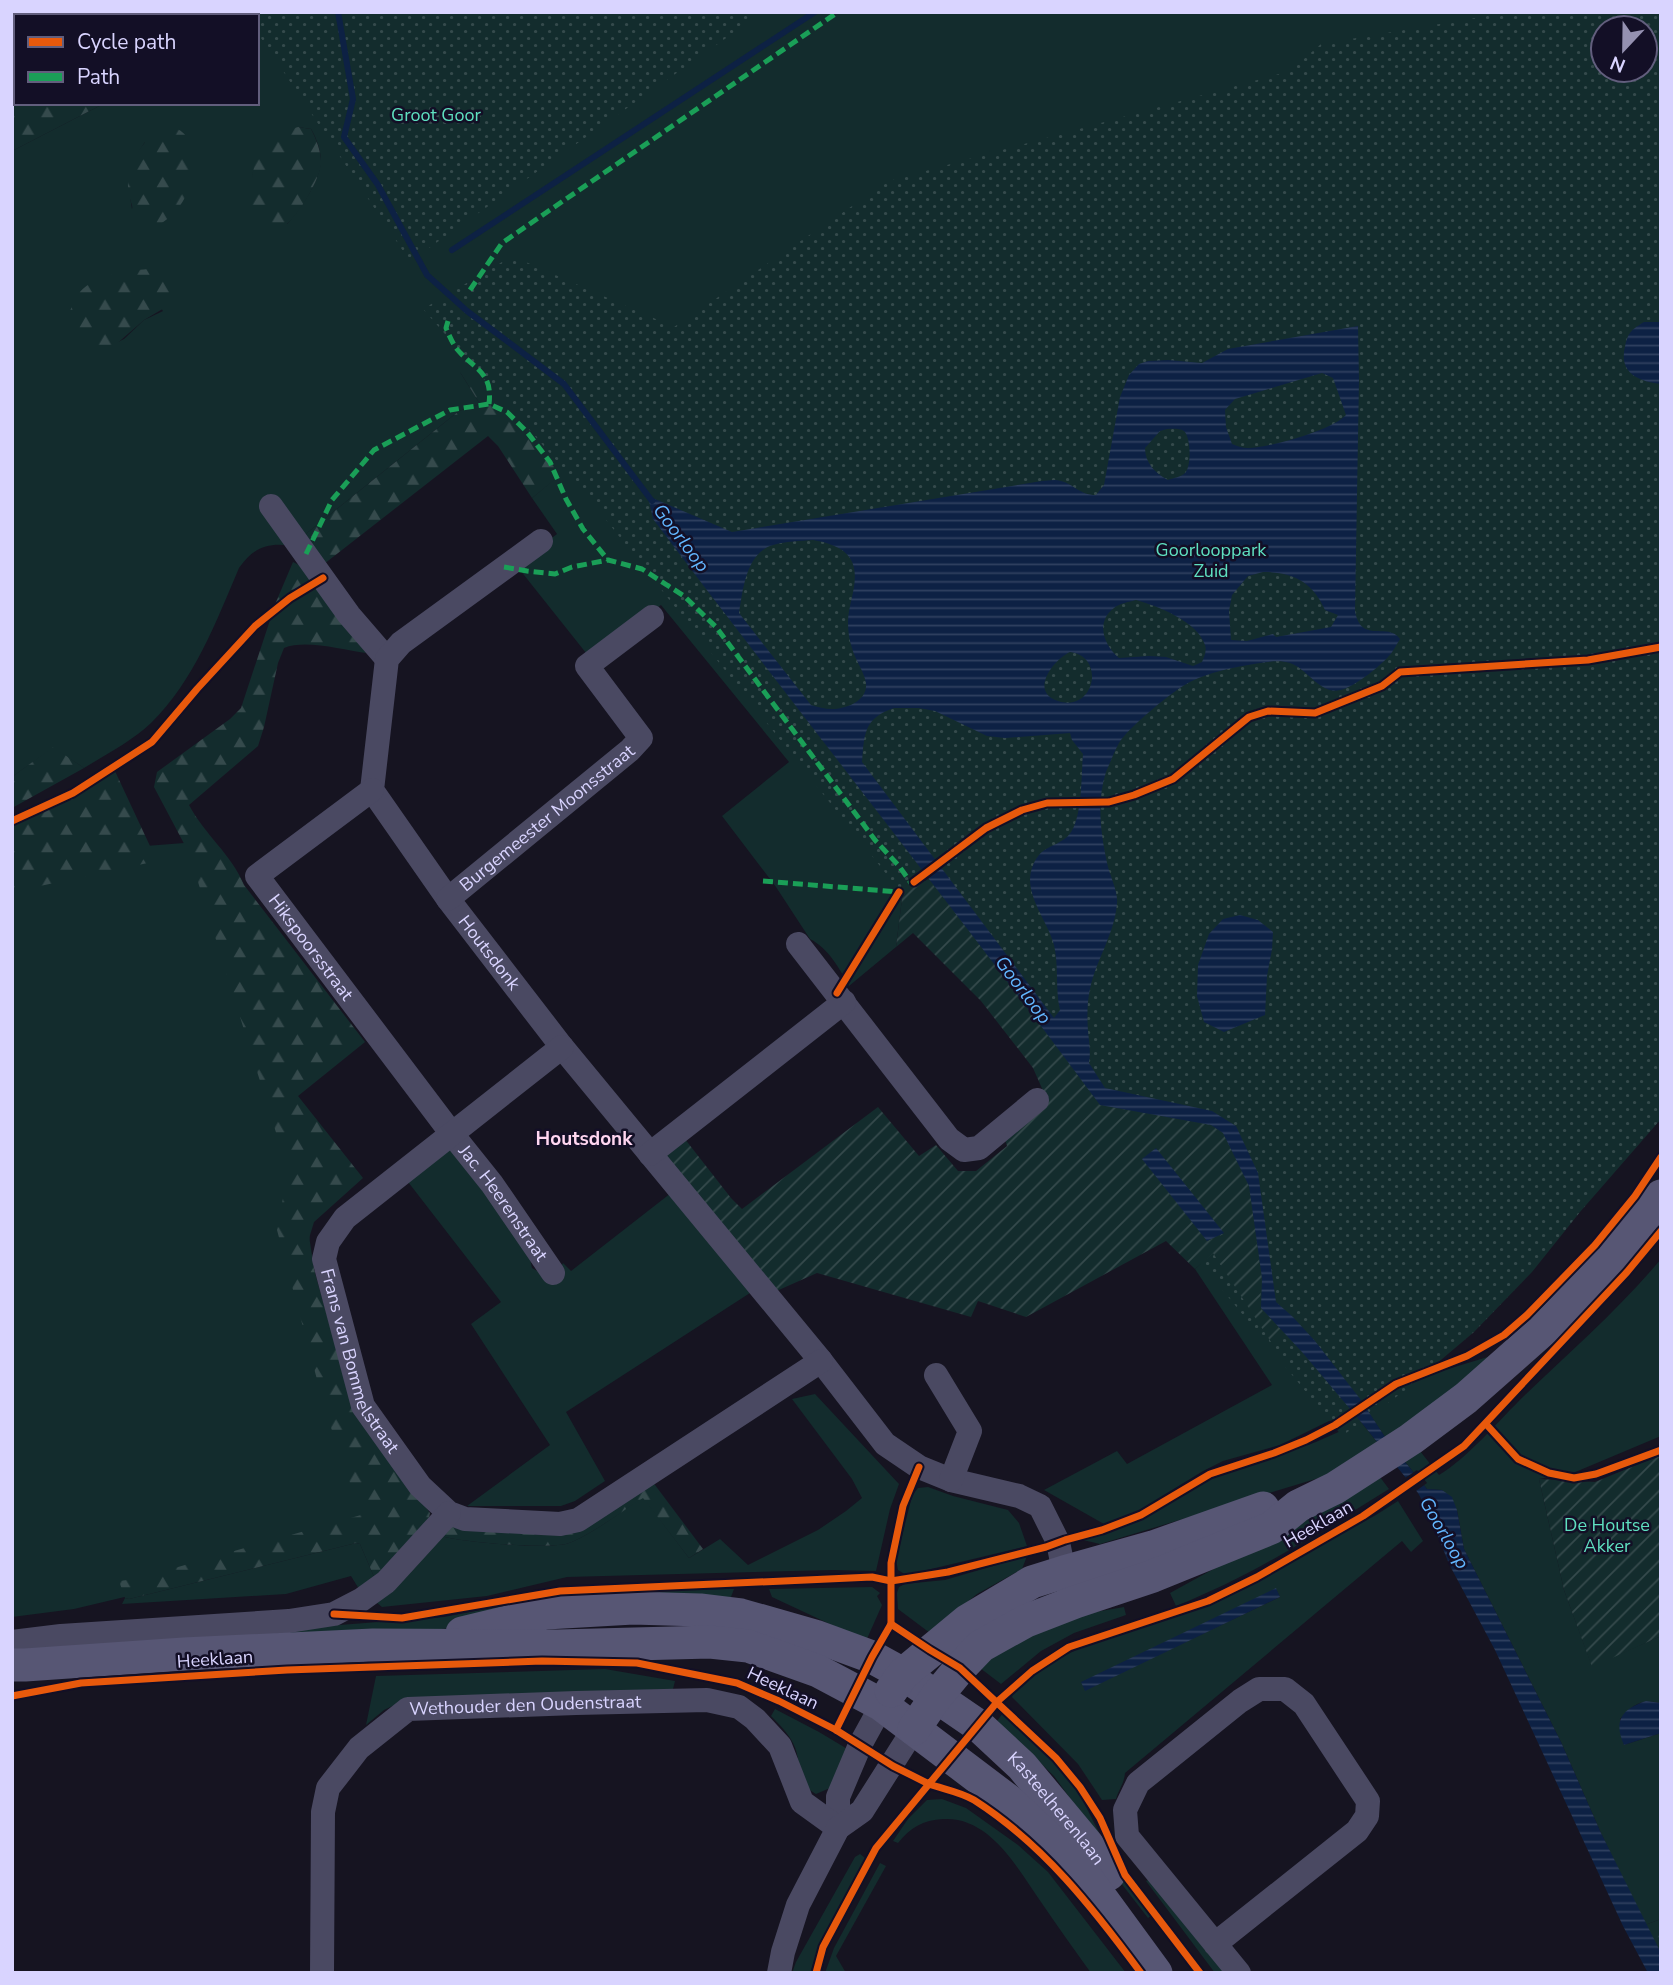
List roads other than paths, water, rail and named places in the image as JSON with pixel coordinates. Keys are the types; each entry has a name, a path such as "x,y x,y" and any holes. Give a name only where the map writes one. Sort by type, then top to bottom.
{"main road":[{"name":"Heeklaan","path":"882,1704 903,1674 967,1621 1032,1583 1070,1587 1153,1576 1270,1528 1298,1506 1335,1488 1372,1465 1466,1398 1543,1330 1611,1259 1661,1196"},
{"name":"Heeklaan","path":"15,1661 373,1645 558,1646 710,1642 748,1646 818,1671 882,1704 914,1729 936,1697 981,1646 1026,1621 1070,1587"},
{"name":"Heeklaan","path":"405,1646 546,1613 633,1608 700,1611 741,1615 814,1636 872,1657 936,1697"},
{"name":"Kasteelherenlaan","path":"936,1697 979,1726 1022,1766 1087,1844 1181,1973"},
{"name":"Kasteelherenlaan","path":"914,1729 1009,1801 1077,1865 1156,1973"}],"street":[{"path":"271,506 349,615 387,659"},
{"path":"372,790 387,659 401,643 541,541"},
{"name":"Burgemeester Moonsstraat","path":"448,899 630,750 641,738 586,666 652,617"},
{"name":"Houtsdonk","path":"372,790 448,899 562,1047 821,1362 885,1444 919,1467 951,1480 1019,1496 1040,1506 1058,1542 1070,1587"},
{"name":"Hikspoorsstraat","path":"372,790 257,876 452,1134"},
{"path":"798,944 949,1139 964,1150 979,1148 1037,1100"},
{"path":"650,1154 844,1002"},
{"name":"Frans van Bommelstraat","path":"449,1513 420,1486 363,1406 324,1259 328,1242 345,1219 562,1047"},
{"name":"Jac. Heerenstraat","path":"452,1134 492,1184 553,1273"},
{"path":"15,1661 61,1636 289,1620 334,1614 361,1600 386,1582 449,1513 465,1519 560,1524 578,1520 821,1362"},
{"path":"936,1375 970,1432 951,1480"},
{"path":"1215,1944 1357,1830 1367,1816 1368,1801 1304,1704 1285,1689 1259,1689 1240,1701 1138,1783 1125,1810 1127,1836 1215,1944 1239,1973"},
{"name":"Wethouder den Oudenstraat","path":"322,1973 323,1812 328,1787 359,1748 408,1709 707,1700 739,1706 780,1746 802,1802 838,1828"},
{"path":"779,1973 799,1905 838,1828 838,1797 860,1745 882,1704"},
{"path":"838,1828 862,1811 914,1729"}],"water":[{"path":"1644,322 1661,322 1661,384 1634,376 1629,372 1624,360 1628,337"},
{"path":"1358,326 1355,611 1363,627 1389,632 1400,639 1379,666 1359,681 1340,690 1326,689 1296,666 1285,662 1248,665 1206,675 1168,697 1123,737 1106,772 1101,796 1103,843 1117,903 1113,925 1089,994 1089,1063 1105,1088 1212,1111 1236,1126 1258,1173 1276,1302 1315,1341 1361,1400 1385,1437 1427,1489 1442,1490 1452,1497 1464,1549 1561,1742 1601,1833 1661,1953 1661,1973 1648,1973 1623,1926 1495,1650 1449,1564 1418,1493 1302,1352 1261,1308 1262,1278 1249,1186 1223,1133 1211,1125 1100,1105 653,519 648,496 732,532 1042,481 1061,481 1085,493 1096,495 1104,485 1120,397 1129,375 1139,364 1148,361 1202,363 1228,349","holes":["1322,373 1333,378 1346,415 1339,421 1300,437 1244,448 1232,444 1226,427 1225,410 1235,399","1160,431 1184,431 1189,446 1187,471 1168,480 1152,467 1145,448","813,540 829,544 847,554 853,565 855,581 848,632 866,683 864,695 855,703 838,709 811,705 739,613 751,564 764,549 788,542","1274,572 1301,580 1314,592 1325,610 1338,615 1331,627 1276,637 1273,634 1247,641 1231,640 1229,611 1232,595 1248,576","1136,600 1155,606 1186,622 1201,637 1206,647 1202,662 1193,666 1166,657 1119,658 1109,647 1103,627 1108,614 1122,604","1070,652 1089,663 1091,682 1088,692 1081,699 1071,703 1058,701 1049,697 1045,691 1047,676 1057,662","894,708 919,708 935,711 987,736 1005,738 1070,733 1083,754 1076,821 1067,837 1039,855 1030,878 1033,897 1054,945 1060,1010 1054,1018 862,762 865,735 871,722"]},
{"path":"1240,915 1258,920 1273,932 1265,1015 1224,1032 1204,1022 1197,996 1198,965 1209,934 1223,919"},
{"path":"1156,1148 1224,1233 1207,1241 1142,1159"},
{"path":"1276,1588 1280,1597 1085,1691 1081,1682"},
{"path":"1646,1701 1661,1703 1661,1733 1624,1745 1619,1729 1622,1717 1631,1708"}],"waterway":[{"name":"Goorloop","path":"338,12 353,99 344,137 378,185 427,275 467,311 564,384 652,501"},
{"path":"452,250 815,12"}],"district":[{"name":"Houtsdonk","path":"584,1139"}],"park label":[{"name":"Groot Goor","path":"436,115"},
{"name":"Goorlooppark Zuid","path":"1211,560"},
{"name":"De Houtse Akker","path":"1607,1535"}]}
